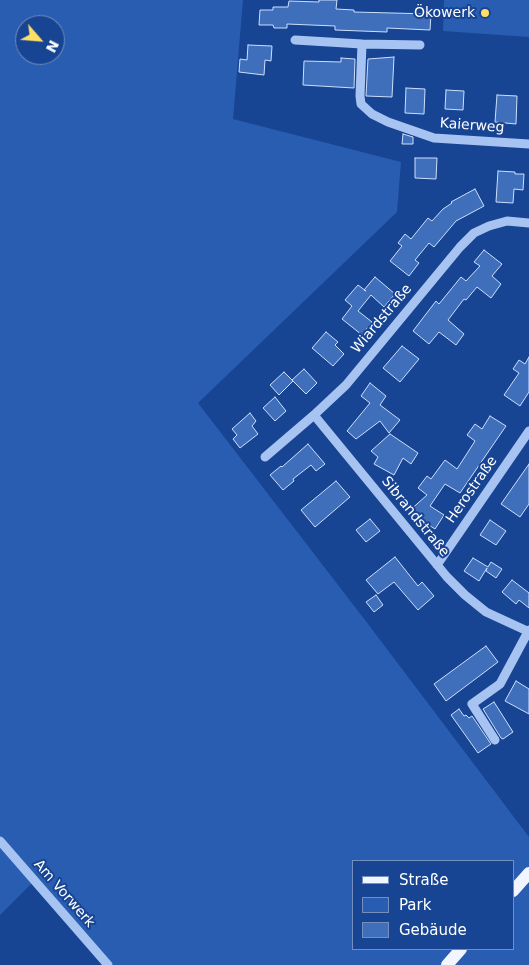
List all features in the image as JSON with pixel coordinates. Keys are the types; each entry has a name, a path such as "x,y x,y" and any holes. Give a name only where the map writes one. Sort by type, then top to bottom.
{"main road":[{"path":"514,890 529,872"},
{"path":"447,965 460,950"}],"street":[{"path":"295,40 420,45"},
{"name":"Kaierweg","path":"362,44 361,104 372,114 388,122 434,138 529,144"},
{"name":"Wiardstraße","path":"265,457 314,415 346,384 460,247 474,233 507,221 529,223"},
{"name":"Sibrandstraße","path":"314,415 448,578 486,612 525,630 529,630"},
{"name":"Herostraße","path":"437,565 529,431"},
{"path":"495,740 472,704 500,684 529,630"},
{"name":"Am Vorwerk","path":"0,841 108,965"}],"green space":[{"path":"0,0 243,0 233,119 401,162 397,212 198,403 529,837 529,965 108,965 34,881 0,915"},
{"path":"444,0 529,0 529,37 443,31"}],"building":[{"path":"319,0 337,0 336,9 354,10 354,12 431,14 430,30 387,28 387,32 335,30 335,26 287,24 287,28 274,28 273,25 259,25 260,10 273,10 273,7 288,7 289,1 319,2"},
{"path":"248,45 272,46 271,61 265,60 264,75 239,72 240,59 247,60"},
{"path":"394,57 392,97 366,96 368,59"},
{"path":"341,58 355,59 354,88 303,85 304,61 341,62"},
{"path":"406,88 425,89 424,114 405,113"},
{"path":"446,90 464,91 463,110 445,109"},
{"path":"497,95 517,96 516,124 495,122"},
{"path":"403,134 413,137 413,144 402,144"},
{"path":"415,158 437,158 436,179 415,178"},
{"path":"498,171 524,174 523,190 514,189 513,203 496,202"},
{"path":"475,189 484,206 456,221 434,247 429,243 415,260 419,263 409,276 390,261 402,246 398,243 405,234 411,239 428,218 432,221 451,202"},
{"path":"484,250 502,264 492,276 501,284 491,298 477,287 466,300 464,299 448,320 464,334 456,345 439,332 429,344 413,331 436,301 439,304 461,277 466,281 480,266 474,262"},
{"path":"375,277 395,294 384,307 371,295 358,311 372,322 362,335 342,319 352,306 345,300 358,285 364,290"},
{"path":"326,332 338,342 335,345 344,354 333,366 312,348"},
{"path":"402,346 419,359 400,382 383,368"},
{"path":"529,357 529,392 520,406 504,395 519,373 513,369 519,360 525,364"},
{"path":"304,369 317,383 306,394 292,380"},
{"path":"284,372 293,381 279,395 270,385"},
{"path":"370,383 386,396 380,405 400,420 389,433 380,421 356,439 347,431 370,403 361,396"},
{"path":"275,397 286,411 275,421 263,408"},
{"path":"250,413 256,421 252,426 258,434 240,448 233,439 237,435 232,429"},
{"path":"490,416 506,426 460,493 445,484 430,506 444,515 435,529 408,512 427,495 418,488 427,476 431,479 445,460 457,469 475,441 467,435 475,424 482,429"},
{"path":"390,434 418,453 411,464 403,458 394,475 374,464 378,457 371,451"},
{"path":"308,444 325,464 316,471 311,465 293,479 294,481 283,490 270,475"},
{"path":"529,464 529,504 520,517 501,504"},
{"path":"336,481 350,497 315,527 301,510"},
{"path":"370,519 380,531 366,542 356,530"},
{"path":"490,520 506,531 496,545 480,535"},
{"path":"395,557 418,586 422,582 434,596 418,610 394,582 378,594 366,580"},
{"path":"473,558 488,567 491,562 502,569 496,578 486,571 487,568 479,581 464,571"},
{"path":"512,580 529,593 529,608 519,600 516,604 502,592"},
{"path":"376,595 383,605 374,612 366,602"},
{"path":"486,646 498,662 446,701 434,684"},
{"path":"516,681 529,689 529,714 505,701"},
{"path":"494,702 513,732 503,739 483,709"},
{"path":"459,709 464,716 466,715 469,718 472,716 491,744 478,753 451,715"}],"place":[{"name":"Ökowerk","path":"485,13"}]}
